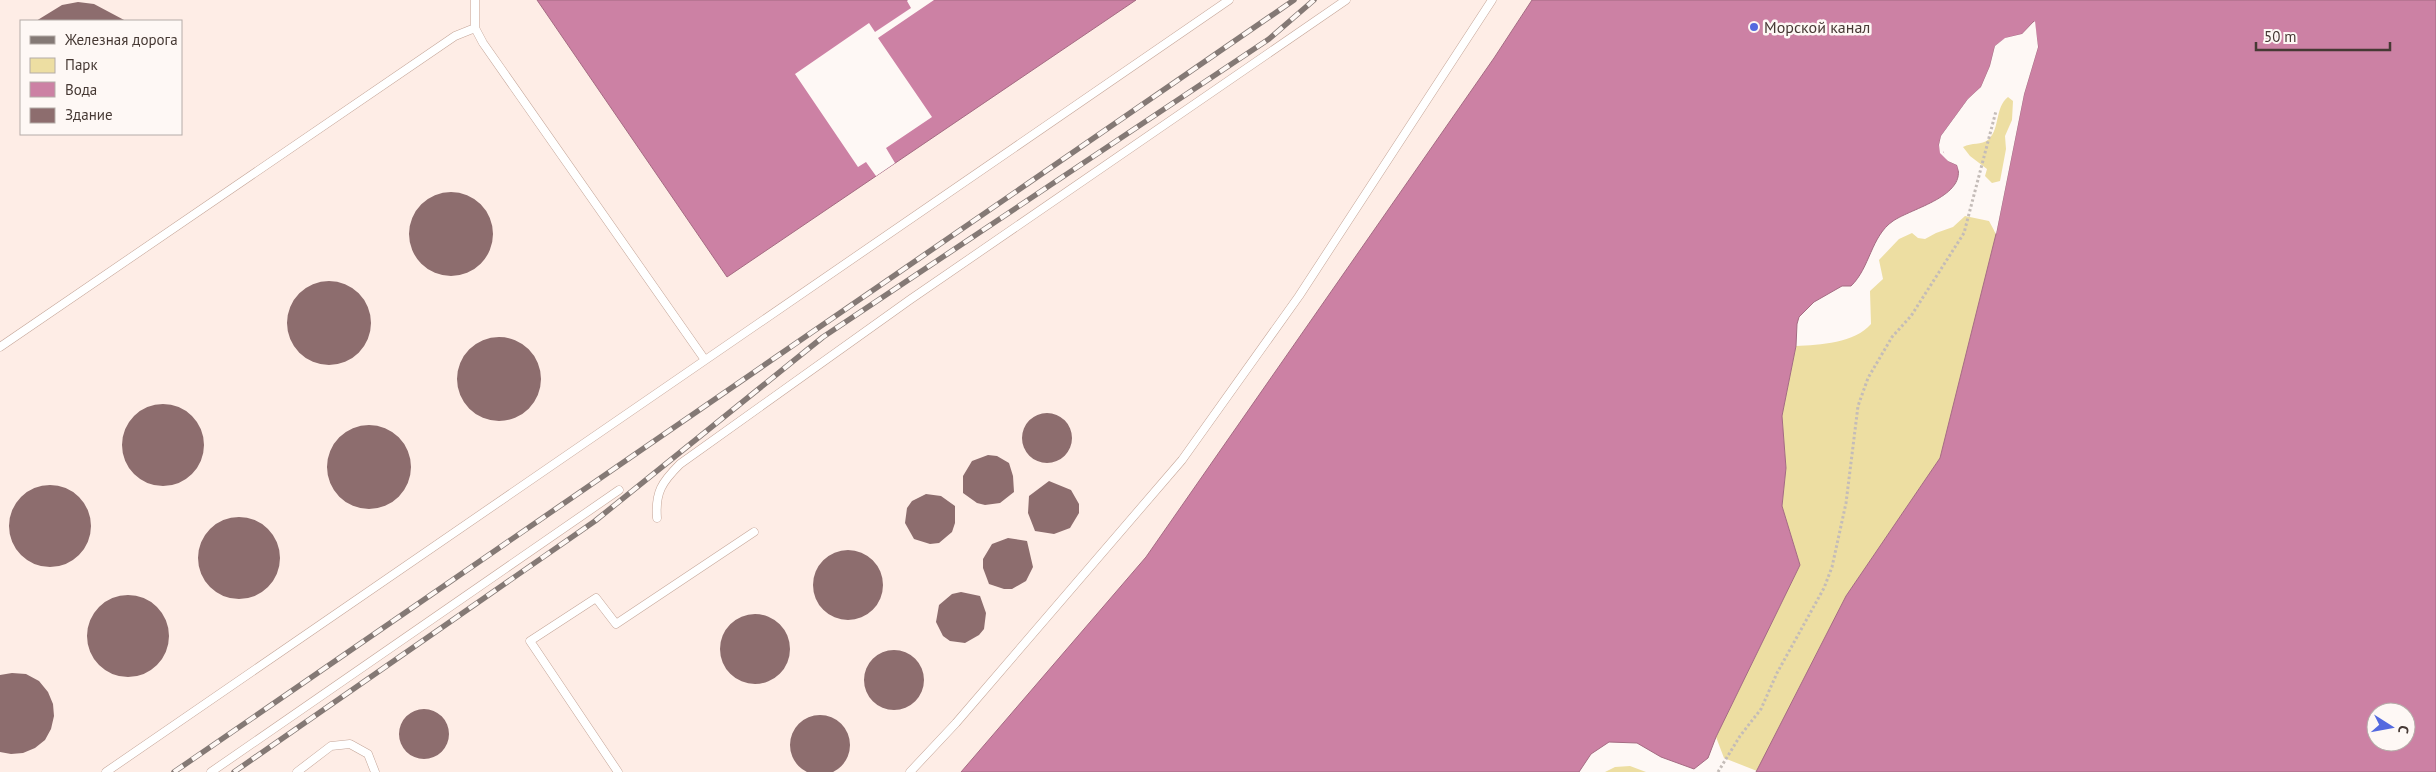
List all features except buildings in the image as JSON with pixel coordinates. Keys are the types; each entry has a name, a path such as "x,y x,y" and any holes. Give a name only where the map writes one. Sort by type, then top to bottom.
{"lane":[{"path":"475,0 474,28 705,360"},
{"path":"106,772 1228,0"},
{"path":"657,518 656,500 664,480 680,464 911,299 1346,0"},
{"path":"910,772 956,723 1182,460 1299,296 1492,0"},
{"path":"0,347 455,36 474,28"},
{"path":"211,772 620,490"},
{"path":"618,772 530,641 596,598 616,624 754,532"},
{"path":"297,772 331,746 350,744 368,754 375,772"}],"path":[{"path":"1718,772 1740,736 1761,709 1777,673 1824,588 1832,567 1846,503 1858,406 1868,378 1892,337 1911,316 1964,233 1996,111"}],"shaded area":[{"path":"0,0 537,0 727,276 1136,0 1532,0 1494,58 1146,557 961,772 0,772"}],"green space":[{"path":"2008,97 2013,101 2012,120 2005,136 2006,149 2000,181 1992,183 1985,176 1987,169 1970,156 1963,147 1989,139 1995,129 2001,106"},
{"path":"1965,216 1989,221 1996,234 1940,458 1846,596 1757,771 1724,758 1716,737 1800,565 1782,506 1786,468 1782,416 1796,346 1836,342 1847,339 1864,330 1871,324 1870,291 1883,279 1879,260 1899,239 1912,233 1918,238 1925,239 1953,227"},
{"path":"1630,766 1646,772 1605,772 1615,767"}],"water":[{"path":"537,0 1136,0 727,277"},
{"path":"1532,0 2436,0 2436,772 1756,772 1846,596 1940,458 1996,234 2024,94 2038,47 2034,21 2022,34 2006,38 1995,46 1990,66 1981,87 1968,99 1941,136 1939,145 1948,161 1957,165 1958,176 1954,185 1947,193 1936,200 1893,221 1880,235 1857,279 1851,286 1842,286 1814,302 1799,317 1796,346 1782,416 1786,468 1782,506 1800,565 1716,737 1708,758 1694,769 1661,757 1637,743 1609,742 1591,754 1579,772 961,772 1146,557 1494,58"}],"pier":[{"path":"908,0 934,0 878,38 932,117 886,148 895,163 876,176 866,162 858,167 795,74 869,23 875,32 911,8"},
{"path":"2035,21 2038,47 2024,94 1996,234 1994,230 2022,93 2035,47 2033,26 2023,36 2007,41 1997,47 1993,67 1983,88 1970,101 1943,137 1943,152 1959,164 1962,173 1960,183 1952,192 1950,191 1958,182 1960,174 1957,165 1948,161 1940,153 1939,145 1941,136 1968,99 1981,87 1990,66 1995,46 2005,38 2022,34"}],"railway":[{"path":"174,772 1294,0"},
{"path":"234,772 595,521 823,337 1269,39 1314,0"}],"place":[{"name":"Морской канал","path":"1754,27"}]}
